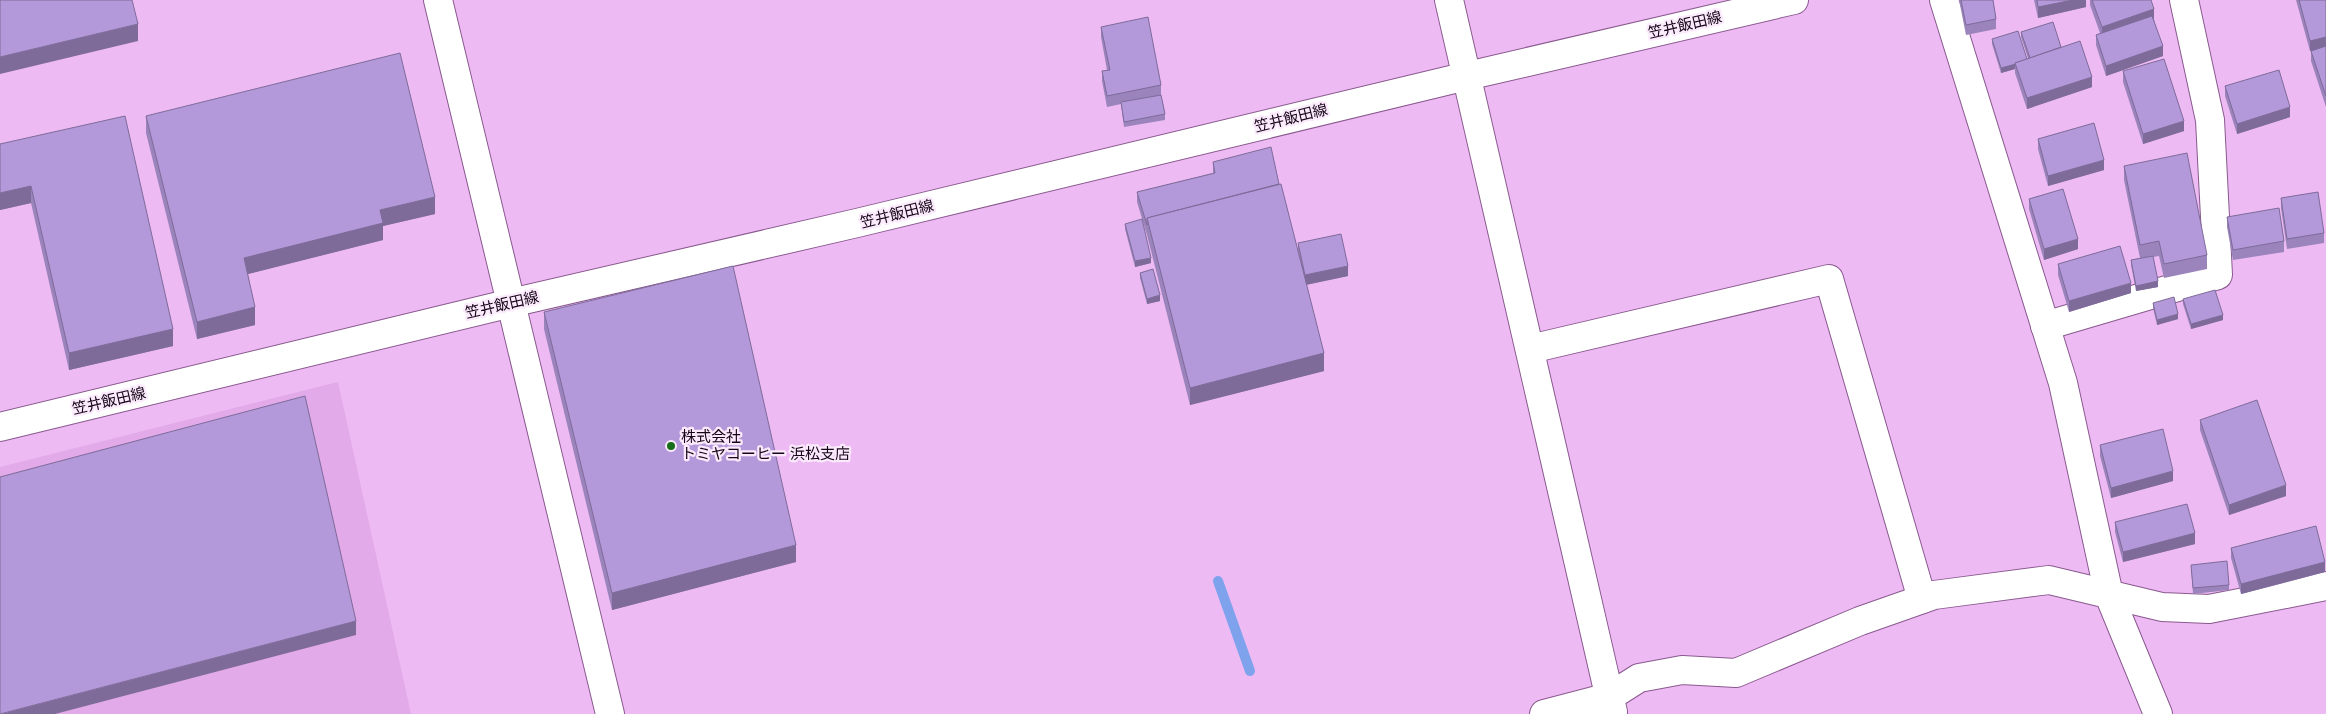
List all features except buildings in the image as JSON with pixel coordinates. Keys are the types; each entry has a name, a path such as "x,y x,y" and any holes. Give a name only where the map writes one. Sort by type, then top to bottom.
{"street":[{"path":"438,0 610,714"},
{"path":"1449,0 1612,705"},
{"name":"笠井飯田線","path":"0,427 511,303 1794,0"},
{"path":"1944,0 2063,383 2109,595 2158,714"},
{"path":"2045,326 2218,275 2210,120 2184,0"},
{"path":"1530,349 1829,279 1922,599"},
{"path":"1544,714 1612,705 1639,678 1682,670 1736,673 1860,621 1934,595 2049,580 2162,607 2209,609 2326,586"}],"shaded area":[{"path":"338,382 411,714 0,714 0,467"}],"waterway":[{"path":"1218,581 1250,671"}],"place":[{"name":"株式会社 トミヤコーヒー 浜松支店","path":"671,446"}]}
